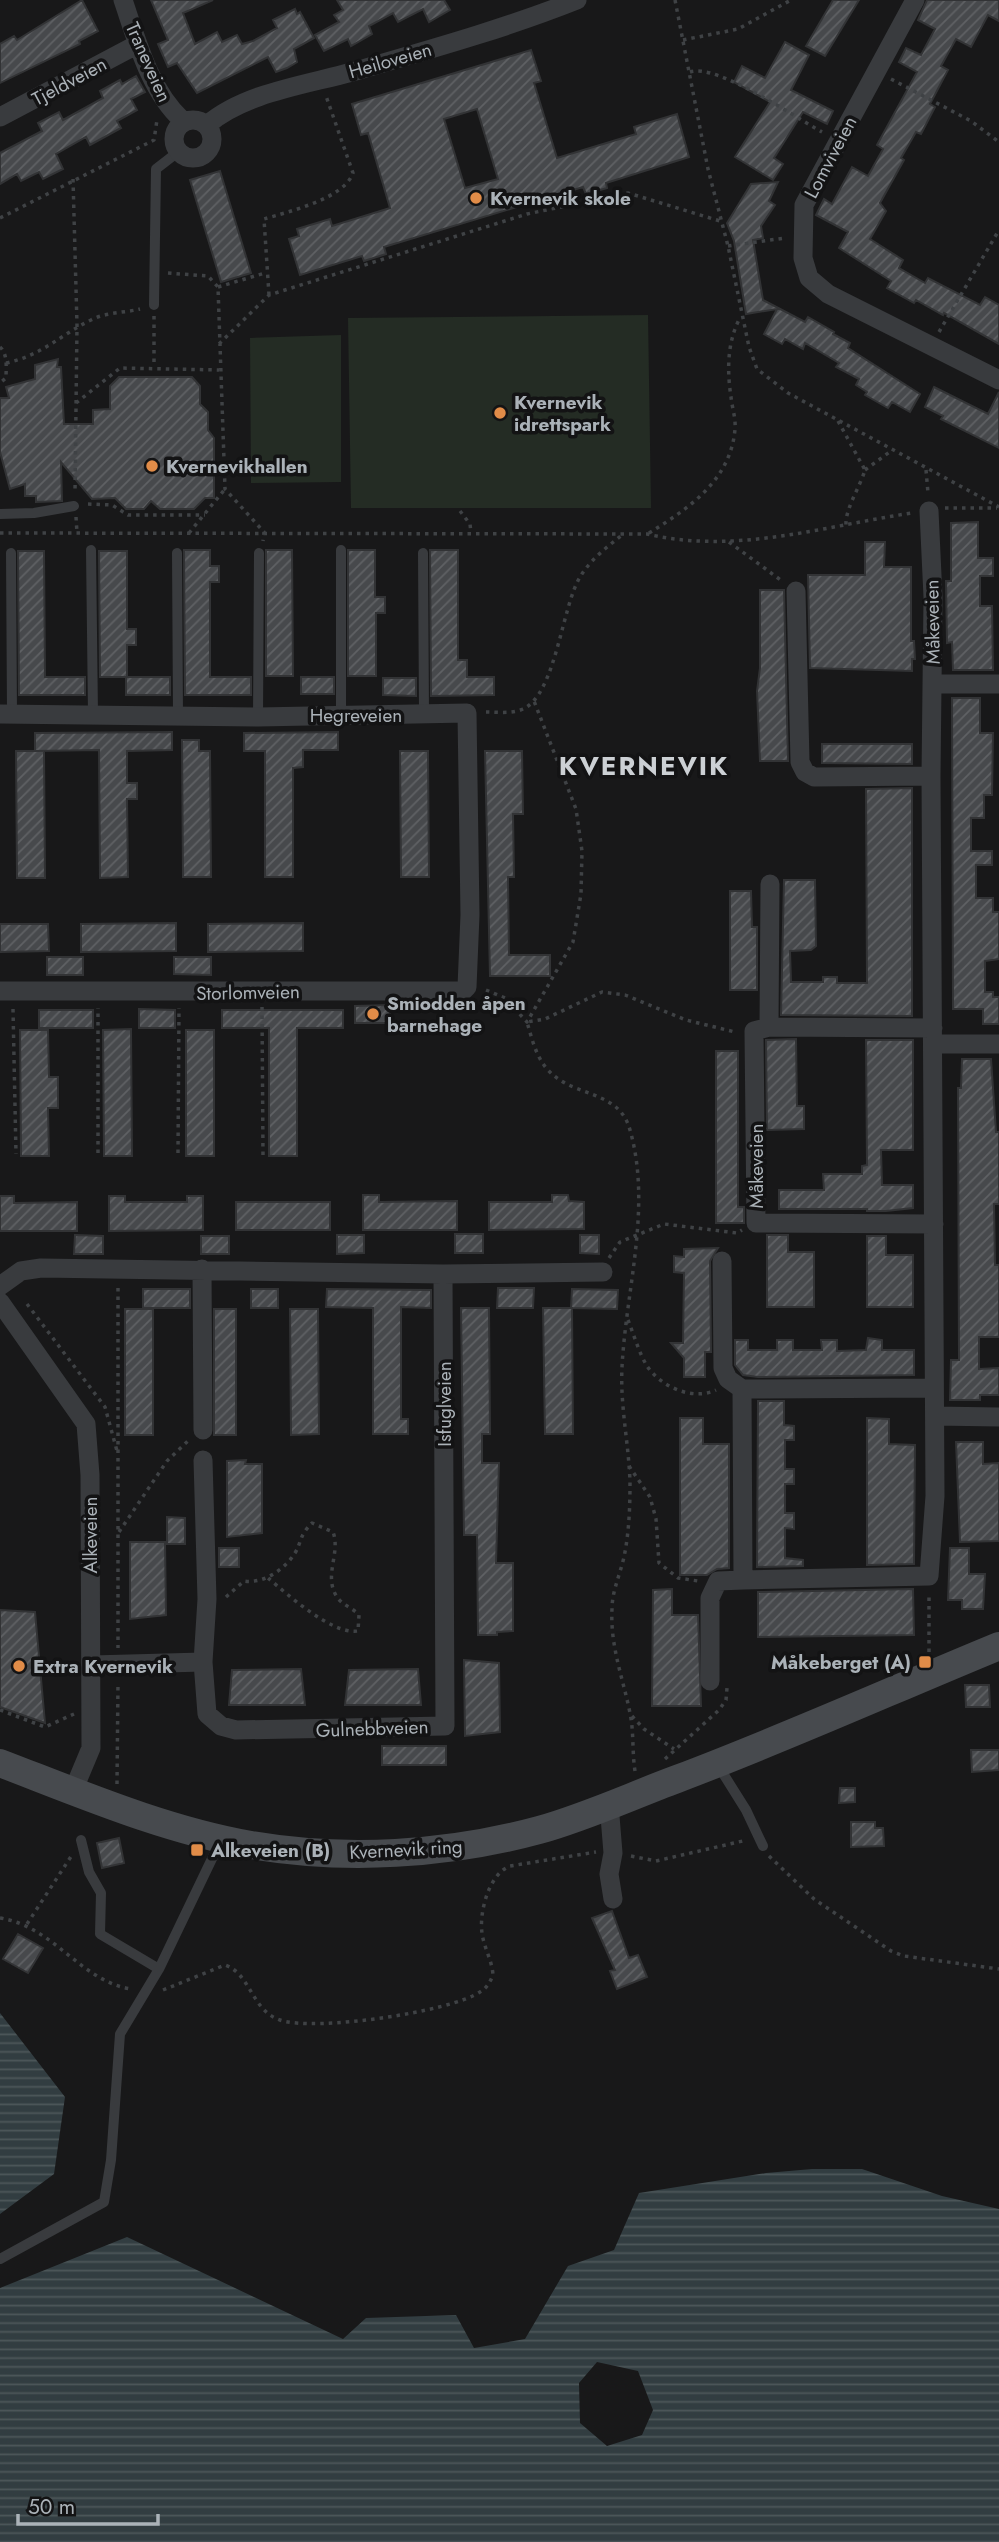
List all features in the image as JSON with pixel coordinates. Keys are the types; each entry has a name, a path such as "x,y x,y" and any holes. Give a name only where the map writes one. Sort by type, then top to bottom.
{"main road":[{"name":"Kvernevik ring","path":"0,1763 74,1791 222,1839 322,1853 446,1849 537,1831 717,1764 999,1646"}],"street":[{"name":"Traneveien","path":"123,0 138,44 167,107 183,120"},
{"name":"Heiloveien","path":"207,125 221,113 321,80 532,18 577,0"},
{"name":"Lomviveien","path":"915,0 804,205 802,236 809,278 828,294 999,380"},
{"name":"Tjeldveien","path":"0,117 138,44"},
{"path":"196,119 207,125 213,141 206,153 192,160 178,152 174,136 183,120 196,119"},
{"name":"Måkeveien","path":"929,511 933,684 931,776 935,1416 935,1496 929,1576"},
{"path":"796,591 800,762 805,772 814,777 931,776"},
{"path":"933,684 999,684"},
{"name":"Hegreveien","path":"6,714 258,717 341,714 392,717 424,713 467,713"},
{"path":"466,989 469,960 467,713"},
{"name":"Måkeveien","path":"770,884 761,1029 756,1223 934,1224"},
{"name":"Storlomveien","path":"6,991 178,993 466,989"},
{"path":"761,1029 933,1036 999,1044"},
{"path":"722,1261 723,1368 738,1386 743,1580"},
{"path":"4,1282 21,1271 41,1268 443,1274 605,1267"},
{"path":"202,1269 203,1430"},
{"name":"Isfuglveien","path":"443,1274 443,1533"},
{"name":"Alkeveien","path":"0,1303 86,1424 90,1475 91,1748 74,1791"},
{"path":"738,1386 933,1388"},
{"path":"935,1416 999,1417"},
{"name":"Gulnebbveien","path":"203,1460 207,1599 202,1662 207,1714 221,1726 236,1730 445,1726 443,1533"},
{"path":"719,1684 709,1598 718,1581 929,1576"},
{"path":"92,1665 202,1662"},
{"path":"609,1804 613,1853 609,1874 613,1899"}],"lane":[{"path":"154,305 156,169 178,152"},
{"path":"0,514 34,513 74,506"},
{"path":"92,550 93,715"},
{"path":"341,550 341,714"},
{"path":"6,714 11,553"},
{"path":"177,553 178,716"},
{"path":"258,717 259,553"},
{"path":"423,554 424,713"},
{"path":"717,1764 746,1810 763,1846"},
{"path":"0,2259 104,2203 111,2160 120,2034 159,1969 222,1839"},
{"path":"81,1840 89,1872 101,1893 100,1934 159,1969"}],"path":[{"path":"675,0 720,221 729,246 741,316 758,369 788,393 999,508"},
{"path":"683,40 738,29 791,0"},
{"path":"690,72 704,70 724,79 839,142"},
{"path":"877,72 971,121 999,142"},
{"path":"269,295 265,274 264,219 318,202 351,180 353,173 321,80"},
{"path":"0,218 154,140 158,112 167,107"},
{"path":"73,179 76,330 74,506 77,533"},
{"path":"219,344 269,295 475,228 628,193 720,221"},
{"path":"932,346 999,230"},
{"path":"729,246 802,236"},
{"path":"155,272 208,276 218,287 225,489 264,532"},
{"path":"218,287 265,274"},
{"path":"6,363 27,359 90,320 110,313 154,305 154,367"},
{"path":"647,534 685,512 704,496 730,453 736,428 729,373 730,353 732,337 741,316"},
{"path":"0,347 4,351 6,363 6,378 0,383"},
{"path":"76,403 120,368 219,370"},
{"path":"838,419 865,470 862,485 845,517 846,525"},
{"path":"865,470 891,450"},
{"path":"926,470 929,511"},
{"path":"188,533 225,489"},
{"path":"74,506 112,505 128,515 205,515"},
{"path":"0,533 647,534 727,541 807,534 943,508 999,508"},
{"path":"460,511 470,524 471,533"},
{"path":"467,713 514,712 525,709 534,701 552,661 579,577 603,550 624,534"},
{"path":"727,541 796,591"},
{"path":"527,1022 573,942 578,921 581,873 580,828 576,809 534,701"},
{"path":"466,989 491,991 505,998 527,1022 538,1055 548,1071 574,1088 608,1100 625,1116 637,1172 636,1237 621,1393 628,1465 629,1528 612,1608 617,1666 630,1714 635,1773"},
{"path":"6,991 16,1154"},
{"path":"98,992 98,1153"},
{"path":"261,992 263,1155"},
{"path":"527,1022 545,1019 601,992 625,995 718,1029 761,1029"},
{"path":"178,993 178,1153"},
{"path":"605,1267 620,1242 664,1224 737,1233 756,1223"},
{"path":"117,1269 117,1790"},
{"path":"4,1282 105,1407 117,1453"},
{"path":"627,1318 646,1365 664,1382 695,1395 738,1386"},
{"path":"117,1534 143,1500 167,1461 203,1430"},
{"path":"628,1465 650,1497 656,1519 659,1563 678,1578 718,1581"},
{"path":"207,1599 227,1597 244,1581 259,1582 268,1578 295,1553 298,1541 312,1523 333,1532 338,1544 331,1576 334,1591 339,1600 359,1615 358,1631 348,1631 315,1617 268,1578"},
{"path":"929,1576 929,1658"},
{"path":"658,1768 674,1749 719,1710 726,1700 719,1684"},
{"path":"0,1710 45,1727 79,1712"},
{"path":"630,1714 644,1729 674,1749"},
{"path":"27,1924 81,1840"},
{"path":"0,1917 27,1924 107,1983 128,1989 173,1988 202,1971 225,1965 237,1970 262,2010 278,2020 309,2025 344,2023 460,2001 479,1993 493,1975 482,1926 491,1885 499,1872 510,1866 589,1852 613,1853 656,1861 747,1840 763,1846 788,1876 814,1899 883,1947 904,1956 999,1969"}],"shaded area":[{"name":"Kvernevik idrettspark","path":"648,315 651,508 351,508 348,318"},
{"path":"341,335 341,482 251,483 250,338"},
{"path":"0,2013 65,2097 54,2174 0,2214"},
{"path":"862,2169 942,2196 999,2209 999,2542 0,2542 0,2288 127,2237 343,2339 366,2318 456,2315 474,2348 525,2339 568,2266 614,2250 639,2193 766,2173","holes":["597,2362 638,2371 653,2410 642,2435 607,2446 580,2423 579,2383"]}],"building":[{"path":"82,0 98,31 79,41 80,44 0,83 0,44 14,36 17,40"},
{"path":"151,0 213,0 183,13 195,44 217,32 222,42 237,35 242,44 253,41 277,28 273,20 295,9 297,14 300,12 314,38 294,49 297,62 287,68 276,72 268,57 197,93 177,63 168,67 158,44 168,40"},
{"path":"337,0 444,0 450,10 429,22 423,9 398,22 393,13 369,26 372,34 351,46 348,39 324,51 315,35 339,22 334,15 343,10"},
{"path":"833,0 859,0 825,56 806,46"},
{"path":"927,0 999,0 999,21 988,15 971,47 956,39 941,66 948,70 930,104 935,107 921,134 916,132 901,158 904,160 880,203 886,211 870,239 903,260 899,268 925,283 928,278 980,305 985,297 999,305 999,344 944,313 943,315 916,300 914,303 887,288 891,281 839,248 848,232 816,215 824,199 832,204 852,167 868,176 883,149 877,145 917,72 899,62 906,48 921,55 935,29 918,20"},
{"path":"785,42 809,55 791,90 833,111 827,124 803,112 774,158 783,164 773,180 735,157 770,102 734,82 742,66 765,78"},
{"path":"531,50 541,81 534,83 557,158 636,134 634,127 677,114 689,157 606,183 607,188 586,194 583,187 384,247 386,254 364,261 362,256 300,275 289,239 299,236 297,229 330,219 332,226 390,208 368,133 361,135 352,104","holes":["477,109 498,179 465,188 444,119"]},
{"path":"136,76 145,92 131,99 137,110 117,121 121,128 90,145 86,137 56,154 63,169 43,179 39,172 21,181 17,174 0,184 0,153 42,131 38,123 59,112 63,120 103,98 100,91 120,80 122,84"},
{"path":"220,171 251,273 221,282 190,180"},
{"path":"778,182 769,201 775,205 761,226 763,238 753,240 763,300 805,322 808,317 834,332 833,334 850,343 848,348 920,394 910,412 892,402 888,408 865,395 867,392 856,385 859,379 836,367 839,363 805,343 803,349 785,339 782,344 764,334 777,309 746,314 734,241 727,223 751,184"},
{"name":"Kvernevikhallen","path":"58,359 57,367 61,367 64,424 93,424 93,410 110,409 110,386 119,377 192,377 200,386 200,404 208,412 208,430 214,438 214,498 205,498 194,509 160,509 151,501 144,509 126,509 115,498 92,499 61,462 62,501 36,502 36,496 25,496 25,484 10,489 0,452 0,398 9,398 6,387 35,379 35,365"},
{"path":"934,387 988,414 999,392 999,448 941,419 943,416 925,407"},
{"path":"978,522 978,558 993,558 993,576 980,576 980,606 992,606 993,670 953,670 952,642 947,643 946,581 951,581 951,523"},
{"path":"865,542 885,542 884,567 911,567 911,641 914,641 915,659 912,659 912,671 810,668 808,575 865,575"},
{"path":"184,550 210,550 210,566 219,566 219,582 210,582 210,677 251,677 251,695 185,695"},
{"path":"266,550 292,550 293,676 266,676"},
{"path":"348,550 375,550 375,597 385,597 385,613 376,613 376,676 348,676"},
{"path":"430,550 458,550 458,660 467,660 467,677 494,677 494,695 431,696"},
{"path":"18,551 44,551 45,677 85,677 85,695 19,695"},
{"path":"99,551 127,551 127,629 136,629 136,645 127,645 127,677 100,677"},
{"path":"760,590 784,590 788,761 760,761 757,691 760,668"},
{"path":"126,677 170,677 170,695 126,695"},
{"path":"301,677 334,677 334,694 301,694"},
{"path":"383,678 416,678 416,696 383,695"},
{"path":"952,698 980,698 980,733 993,733 992,795 984,795 984,818 971,818 971,851 992,851 992,865 976,865 976,898 993,898 993,912 999,912 999,959 985,961 985,992 993,992 993,997 999,997 999,1024 983,1024 983,1009 953,1009"},
{"path":"172,732 172,750 127,751 127,783 137,783 137,799 127,799 128,877 100,878 99,750 35,751 35,733"},
{"path":"338,732 338,750 303,750 303,767 293,768 293,877 265,877 265,751 244,751 244,733"},
{"path":"182,740 199,740 199,751 210,751 211,877 183,877"},
{"path":"822,744 912,744 912,764 822,763"},
{"path":"16,751 44,751 45,878 17,878"},
{"path":"400,751 428,751 429,877 401,877"},
{"path":"485,751 522,751 523,814 513,814 514,877 508,877 509,955 550,955 550,976 490,976"},
{"path":"912,788 912,1016 781,1015 784,880 815,880 816,946 811,950 790,951 791,982 823,982 823,977 837,977 837,983 867,983 866,789"},
{"path":"730,891 751,891 752,927 757,927 757,990 730,990"},
{"path":"176,923 176,951 81,952 81,924"},
{"path":"303,923 303,951 208,952 208,924"},
{"path":"0,924 48,924 49,951 0,952"},
{"path":"47,957 83,957 83,975 47,975"},
{"path":"174,957 211,957 211,975 174,974"},
{"path":"390,1005 390,1023 355,1023 355,1006"},
{"path":"139,1009 175,1010 175,1028 139,1028"},
{"path":"39,1010 93,1010 93,1028 39,1028"},
{"path":"222,1010 343,1010 343,1028 297,1028 297,1156 269,1156 269,1028 222,1028"},
{"path":"131,1029 132,1156 104,1156 103,1030"},
{"path":"20,1030 48,1030 49,1077 58,1077 58,1108 48,1108 49,1156 21,1156"},
{"path":"186,1030 214,1030 214,1156 186,1156"},
{"path":"796,1039 797,1106 804,1106 804,1129 767,1130 766,1040"},
{"path":"866,1040 913,1040 913,1150 881,1150 882,1185 913,1185 913,1208 886,1211 779,1209 779,1190 824,1190 823,1174 862,1174 862,1166 867,1165"},
{"path":"716,1051 738,1051 738,1207 744,1207 744,1223 716,1223"},
{"path":"962,1059 991,1059 996,1132 999,1132 999,1204 994,1204 995,1265 999,1265 999,1337 979,1337 979,1369 999,1368 999,1395 980,1395 980,1400 950,1400 951,1360 959,1360 958,1088 961,1088"},
{"path":"363,1195 379,1195 379,1202 457,1201 457,1230 363,1230"},
{"path":"552,1195 568,1195 569,1201 584,1202 584,1229 489,1230 489,1202 552,1202"},
{"path":"0,1196 14,1196 14,1203 77,1202 77,1231 0,1231"},
{"path":"109,1196 125,1196 125,1202 187,1202 187,1196 203,1196 203,1230 109,1231"},
{"path":"236,1202 330,1202 330,1230 236,1230"},
{"path":"455,1234 483,1234 483,1253 455,1253"},
{"path":"75,1235 103,1236 103,1254 74,1254"},
{"path":"337,1235 364,1235 364,1253 337,1254"},
{"path":"580,1235 599,1235 599,1254 580,1253"},
{"path":"767,1235 788,1235 788,1252 814,1252 814,1307 767,1307"},
{"path":"201,1236 229,1236 229,1254 201,1254"},
{"path":"867,1236 886,1236 886,1255 913,1255 913,1307 867,1307"},
{"path":"718,1248 710,1261 711,1352 705,1352 705,1377 684,1377 684,1358 671,1343 683,1343 684,1273 674,1272 674,1256 684,1257 684,1249"},
{"path":"498,1288 534,1288 533,1308 497,1308"},
{"path":"143,1289 190,1289 190,1308 143,1308"},
{"path":"251,1289 278,1289 278,1308 251,1308"},
{"path":"327,1289 431,1290 431,1308 401,1307 401,1419 408,1419 408,1434 373,1434 373,1308 326,1307"},
{"path":"572,1289 618,1290 617,1309 571,1308"},
{"path":"461,1308 489,1308 490,1434 482,1434 482,1463 499,1463 496,1563 513,1563 513,1631 497,1632 497,1635 478,1635 477,1535 464,1535"},
{"path":"543,1308 572,1308 573,1434 545,1434"},
{"path":"125,1309 153,1309 153,1435 125,1435"},
{"path":"214,1309 236,1309 236,1435 214,1435"},
{"path":"290,1309 318,1309 319,1434 291,1435"},
{"path":"868,1338 882,1340 882,1350 914,1350 914,1375 758,1377 743,1375 735,1365 735,1340 748,1340 748,1350 777,1350 777,1340 793,1340 793,1350 822,1350 821,1340 837,1340 837,1351 866,1350"},
{"path":"758,1401 784,1401 784,1425 794,1426 794,1440 785,1440 785,1469 794,1469 794,1484 785,1484 785,1513 794,1513 794,1529 785,1528 785,1558 803,1560 803,1566 757,1567"},
{"path":"680,1418 703,1418 703,1444 729,1444 729,1568 717,1569 707,1575 680,1575"},
{"path":"867,1418 889,1419 889,1444 915,1445 914,1564 867,1565"},
{"path":"956,1442 983,1442 983,1464 999,1463 999,1541 960,1542"},
{"path":"246,1460 245,1464 262,1464 262,1533 227,1537 227,1461"},
{"path":"167,1517 185,1518 185,1544 167,1544"},
{"path":"130,1542 165,1542 166,1615 130,1619"},
{"path":"219,1548 239,1548 239,1567 219,1567"},
{"path":"950,1548 969,1548 969,1574 985,1574 983,1609 962,1609 962,1600 948,1600"},
{"path":"672,1589 672,1615 698,1615 701,1706 652,1706 653,1590"},
{"path":"913,1589 914,1635 758,1637 758,1592"},
{"path":"0,1610 35,1612 45,1723 0,1707"},
{"path":"464,1660 499,1663 500,1732 465,1736"},
{"path":"301,1669 305,1705 229,1705 232,1670"},
{"path":"418,1669 421,1705 345,1705 349,1670"},
{"path":"965,1685 989,1685 990,1707 966,1707"},
{"path":"382,1746 446,1746 446,1765 382,1765"},
{"path":"971,1750 999,1750 999,1770 972,1772"},
{"path":"840,1788 855,1788 855,1802 839,1803"},
{"path":"851,1822 875,1822 875,1828 883,1828 884,1846 851,1847"},
{"path":"119,1838 124,1863 102,1868 97,1843"},
{"path":"612,1911 629,1958 638,1955 647,1977 617,1989 610,1971 615,1970 592,1918"},
{"path":"18,1934 43,1948 28,1973 3,1959"}],"place":[{"name":"Kvernevik skole","path":"476,198"},
{"name":"Kvernevik idrettspark","path":"500,413"},
{"name":"Kvernevikhallen","path":"152,466"},
{"name":"Smiodden åpen barnehage","path":"373,1014"},
{"name":"Måkeberget (A)","path":"925,1662"},
{"name":"Extra Kvernevik","path":"19,1666"},
{"name":"Alkeveien (B)","path":"197,1850"}],"district":[{"name":"KVERNEVIK","path":"644,766"}]}
